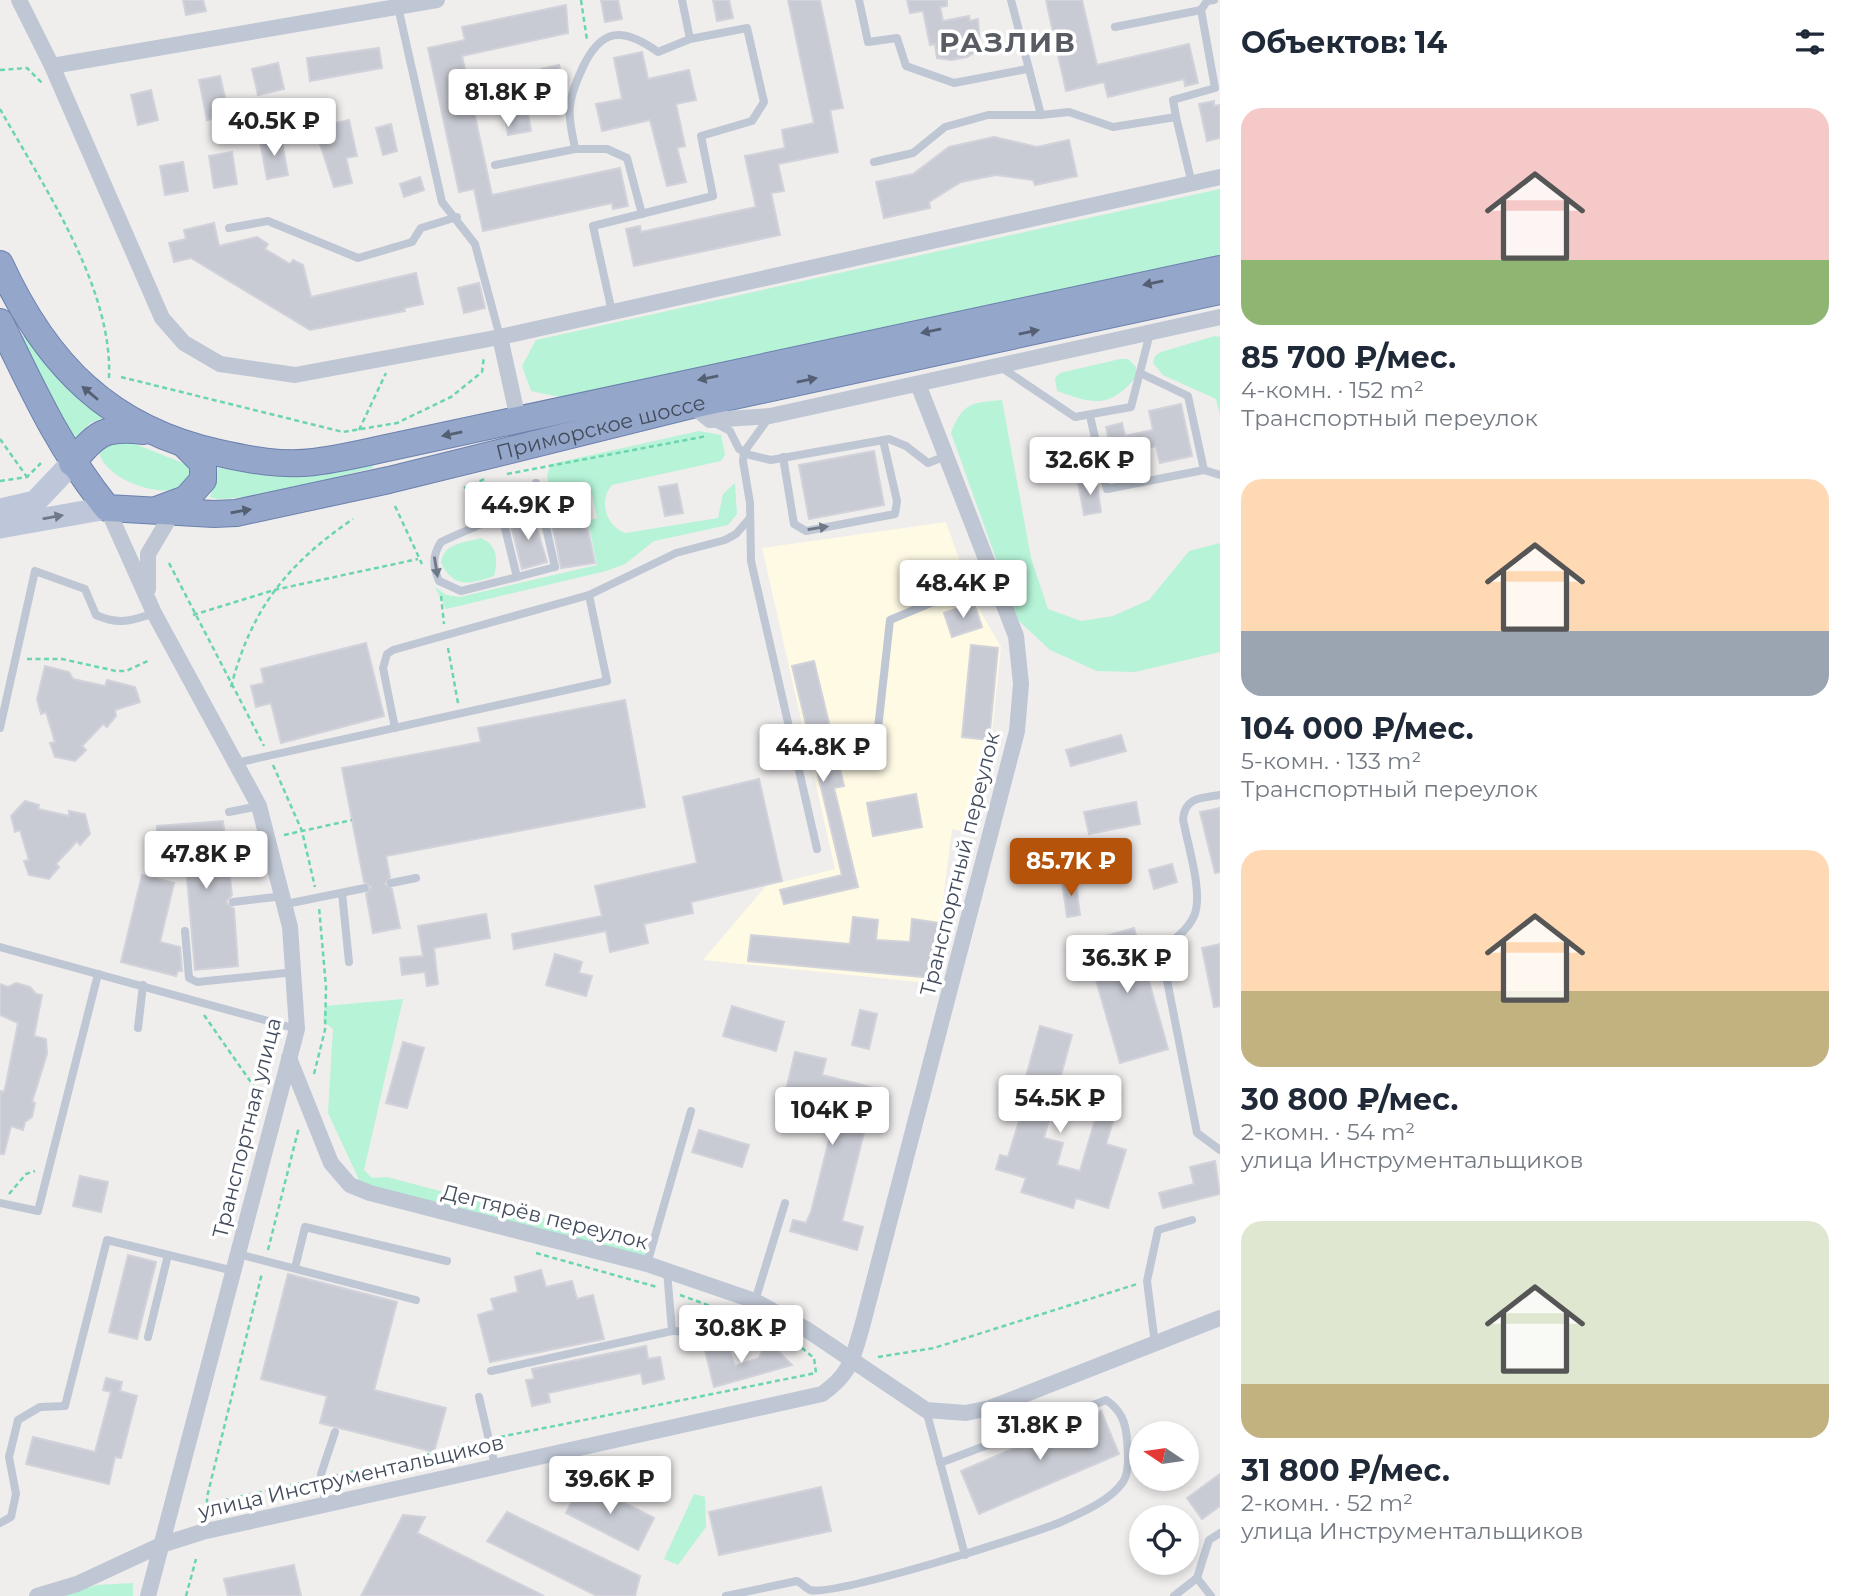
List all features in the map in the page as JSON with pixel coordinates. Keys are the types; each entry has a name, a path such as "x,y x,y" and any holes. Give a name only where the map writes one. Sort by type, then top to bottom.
{"highway":[{"name":"Приморское шоссе","path":"0,264 30,323 72,376 106,407 146,431 186,446 258,462 313,463 1220,269"},
{"name":"Приморское шоссе","path":"107,508 236,513 389,480 704,420 1220,290"},
{"path":"0,321 72,463 107,508"},
{"path":"72,463 101,433 114,429 146,431"},
{"path":"163,511 186,499 203,480 201,459 186,446"}],"main road":[{"path":"0,510 35,502 72,463"},
{"path":"0,527 107,508"}],"street":[{"path":"19,0 55,73 162,318 184,343 220,365 295,375 500,337 1220,177"},
{"path":"55,73 437,0"},
{"path":"704,420 770,416 1220,317"},
{"path":"500,337 518,419"},
{"name":"Транспортный переулок","path":"852,1361 1017,731 1021,684 1016,636 918,384"},
{"name":"Транспортная улица","path":"107,508 153,609 259,806 285,900 295,972 297,1029 148,1596"},
{"name":"Транспортная улица","path":"153,609 147,584 148,554 163,511"},
{"name":"Дегтярёв переулок","path":"289,1058 331,1163 350,1185 370,1194 647,1264 755,1301 806,1329 852,1361"},
{"path":"852,1361 926,1410 967,1413 990,1408 1220,1318"},
{"name":"улица Инструментальщиков","path":"37,1596 77,1584 161,1545 325,1504 822,1394 841,1381 852,1361"}],"lane":[{"path":"682,0 690,39"},
{"path":"859,0 869,42 897,38 906,66 954,83 1027,69"},
{"path":"1011,0 1041,115"},
{"path":"1115,27 1201,10 1208,1 1214,0"},
{"path":"398,7 442,202 457,217 475,244 500,337"},
{"path":"1192,184 1173,100 1215,88 1201,10"},
{"path":"575,149 569,107 589,53 601,40 618,34 638,37 658,51 690,39 747,28 764,102 752,121 701,136 713,196 593,226 612,312"},
{"path":"874,162 914,153 945,127 988,115 1041,115 1069,111 1113,127 1176,117"},
{"path":"495,165 575,149 607,149 627,158 642,214"},
{"path":"229,228 268,221 358,258 412,242 421,228 457,217"},
{"path":"999,366 1074,417 1132,407 1150,332"},
{"path":"1140,373 1188,396 1204,470"},
{"path":"770,416 744,452 751,561 817,849"},
{"path":"1090,416 1107,489 1204,470 1220,475"},
{"path":"704,420 730,431 739,449 744,452 771,460 889,439 906,446 928,463 946,456"},
{"path":"783,457 794,524 806,531 894,514 897,501 883,440"},
{"path":"536,483 544,516 555,567 461,591 439,581 434,568 435,551 441,542 527,498 536,483"},
{"path":"544,516 577,509"},
{"path":"500,512 517,577"},
{"path":"395,728 383,668 387,654 393,650 589,595 676,553 725,540 736,534 749,519"},
{"path":"0,728 36,571 85,589 96,615 106,620 117,623 153,609"},
{"path":"875,756 890,620 993,577"},
{"path":"236,763 607,681 589,595"},
{"path":"1220,795 1190,800 1184,807 1183,819 1198,901 1194,917 1172,939 1164,965 1197,1133 1220,1150"},
{"path":"229,812 259,806"},
{"path":"391,883 416,878"},
{"path":"233,902 285,900 365,888"},
{"path":"342,893 349,962"},
{"path":"185,931 189,978 197,982 295,972"},
{"path":"0,947 297,1029"},
{"path":"1,1203 38,1211 99,974"},
{"path":"138,1028 143,985"},
{"path":"647,1264 691,1111"},
{"path":"755,1301 785,1203"},
{"path":"1155,1344 1147,1281 1158,1230 1192,1220"},
{"path":"295,1268 305,1227 447,1261"},
{"path":"0,1523 11,1517 16,1494 9,1457 18,1420 40,1407 65,1406 107,1240 234,1271"},
{"path":"238,1254 416,1300"},
{"path":"148,1337 167,1255"},
{"path":"667,1271 672,1331"},
{"path":"491,1371 672,1331 713,1334 744,1341"},
{"path":"479,1397 495,1466"},
{"path":"726,1596 797,1581 811,1590 841,1588 965,1555 1059,1523 1109,1496 1124,1480 1129,1455 1126,1426 1117,1408 1106,1401 940,1462"},
{"path":"926,1410 965,1555"},
{"path":"325,1504 322,1479 335,1432"},
{"path":"1174,1596 1198,1578 1209,1541 1220,1533"},
{"path":"1198,1578 1211,1596"}],"path":[{"path":"581,0 589,53"},
{"path":"0,70 27,68 41,83 55,73"},
{"path":"0,109 64,225 99,302 110,358 109,381"},
{"path":"121,377 343,432 397,423 451,397 482,372 484,352"},
{"path":"359,430 389,367 387,356"},
{"path":"502,475 704,420"},
{"path":"0,439 26,477"},
{"path":"0,481 26,477 41,463"},
{"path":"464,488 491,477"},
{"path":"395,506 424,569"},
{"path":"231,687 240,652 260,609 274,590 323,540 353,519"},
{"path":"194,615 274,590 418,559"},
{"path":"436,590 442,601"},
{"path":"16,659 62,659 116,671 126,671 150,660"},
{"path":"268,838 352,820"},
{"path":"193,999 264,1101"},
{"path":"207,1512 299,1127 304,1137"},
{"path":"290,1131 297,1134"},
{"path":"1,1203 26,1174 48,1168"},
{"path":"525,1251 669,1291 770,1328"},
{"path":"852,1361 934,1348 1147,1281"},
{"path":"207,1504 489,1440 816,1373 814,1358 791,1339"},
{"path":"186,1596 196,1559"}],"shaded area":[{"path":"946,522 973,598 1001,647 991,742 967,832 952,829 933,978 928,977 928,983 703,960 766,886 835,869 762,548"}],"green space":[{"path":"1220,189 1220,255 565,398 531,391 522,366 536,340"},
{"path":"26,334 104,418 90,423 74,440 19,339"},
{"path":"1215,336 1220,337 1220,416 1216,399 1163,375 1153,363 1155,356 1161,352"},
{"path":"1128,359 1136,367 1136,377 1117,395 1091,401 1057,391 1055,378 1060,373"},
{"path":"1002,400 1031,558 1048,609 1081,621 1113,616 1149,600 1189,551 1220,543 1220,652 1135,672 1097,671 1050,650 1018,620 951,433 960,415 969,406"},
{"path":"699,431 721,435 725,455 721,461 612,485 605,498 606,513 613,525 626,533 718,518 723,494 735,483 737,514 728,525 654,541 625,564 606,571 446,609 435,587 446,595 460,597 597,565 588,521 597,518 592,494 551,502 547,475 551,464"},
{"path":"118,437 185,464 190,468 194,479 175,490 164,491 140,486 117,475 108,468 98,449"},
{"path":"373,464 373,468 262,494 239,498 210,497 218,468 285,477"},
{"path":"481,538 494,549 494,576 470,582 457,581 441,563 443,556 455,545"},
{"path":"403,999 364,1170 372,1178 387,1177 630,1241 649,1248 644,1262 361,1184 328,1113 333,1029 323,1021 325,1006"},
{"path":"694,1494 705,1497 706,1527 678,1565 664,1559"},
{"path":"133,1583 133,1596 60,1596 97,1585"}],"building":[{"path":"183,0 203,0 206,11 186,15"},
{"path":"601,0 618,0 622,19 605,22"},
{"path":"713,0 729,0 733,18 717,21"},
{"path":"788,0 820,0 843,108 830,110 838,152 778,164 784,191 771,193 780,235 634,266 626,229 640,226 641,232 756,207 745,156 785,148 782,130 814,123"},
{"path":"907,0 947,0 947,6 940,7 943,21 969,16 970,21 978,19 980,49 967,57 952,60 937,58 935,44 930,45 923,11 910,13"},
{"path":"1046,0 1082,0 1097,65 1189,44 1198,83 1185,86 1184,79 1108,97 1104,82 1066,91"},
{"path":"566,5 568,33 462,56 492,195 620,168 628,206 613,209 612,203 483,231 474,189 459,192 428,48 465,40 462,27"},
{"path":"379,48 382,68 310,81 307,58"},
{"path":"642,52 648,79 689,70 696,100 676,104 685,146 677,148 686,182 667,186 650,120 602,131 596,104 622,99 614,58"},
{"path":"278,63 284,89 258,95 252,69"},
{"path":"559,65 564,87 545,90 541,69"},
{"path":"220,76 229,115 207,120 199,80"},
{"path":"151,90 158,120 138,125 131,95"},
{"path":"1214,101 1214,106 1220,105 1220,138 1207,141 1199,104"},
{"path":"528,113 531,131 508,135 505,117"},
{"path":"349,120 357,156 346,158 352,183 334,187 318,138 328,135 327,125"},
{"path":"391,124 397,151 383,155 376,128"},
{"path":"281,137 288,175 267,179 260,141"},
{"path":"994,137 1037,147 1069,140 1077,176 1035,185 1033,180 996,175 961,182 929,202 930,208 884,218 876,182 913,174 949,147"},
{"path":"232,152 237,184 214,188 209,156"},
{"path":"183,162 188,191 165,195 160,166"},
{"path":"420,177 424,190 404,197 400,184"},
{"path":"214,223 219,246 257,237 268,244 265,249 290,264 293,260 303,265 311,297 416,273 423,304 404,308 405,311 310,330 191,258 174,262 169,243 186,239 184,230"},
{"path":"479,283 485,308 464,313 458,288"},
{"path":"1181,404 1192,456 1160,463 1156,446 1129,452 1134,474 1117,478 1106,427 1122,423 1125,436 1153,430 1149,411"},
{"path":"874,451 884,505 809,519 799,465"},
{"path":"1096,479 1101,512 1084,515 1078,482"},
{"path":"677,484 683,513 665,516 659,487"},
{"path":"533,516 547,562 522,569 510,521"},
{"path":"586,521 595,563 561,568 553,528"},
{"path":"974,603 982,627 952,637 944,613"},
{"path":"366,643 384,716 281,743 271,703 256,707 251,686 264,683 261,669"},
{"path":"971,645 998,648 989,740 962,737"},
{"path":"814,661 844,786 834,788 858,887 784,904 780,890 842,875 792,666"},
{"path":"45,666 69,672 73,679 105,686 107,680 135,687 140,702 115,710 116,716 107,727 103,724 82,746 86,750 75,761 55,757 50,743 55,742 46,712 41,714 37,699"},
{"path":"625,700 645,807 386,856 390,877 385,884 392,889 400,928 373,933 366,894 371,887 364,882 342,768 481,742 478,728"},
{"path":"1121,735 1126,751 1071,766 1066,750"},
{"path":"759,779 782,881 691,902 693,913 644,924 648,943 610,952 606,931 514,949 512,934 602,916 595,886 697,863 683,797"},
{"path":"916,794 922,827 873,836 867,803"},
{"path":"25,801 39,805 38,809 69,816 69,811 85,814 90,834 80,845 77,841 56,864 59,867 49,879 29,875 24,861 29,860 20,830 15,832 11,816"},
{"path":"1136,802 1140,824 1089,834 1084,812"},
{"path":"1220,808 1220,872 1215,873 1200,812"},
{"path":"223,821 232,895 226,902 234,909 238,966 195,970 184,843 181,856 165,857 163,834 157,833 157,826"},
{"path":"1172,864 1177,882 1154,889 1149,870"},
{"path":"142,875 174,883 160,942 180,947 182,971 178,971 176,976 121,962"},
{"path":"1075,878 1080,915 1067,917 1062,880"},
{"path":"486,914 490,938 434,948 438,984 427,986 425,972 402,975 400,958 423,956 418,926"},
{"path":"853,917 878,920 876,940 910,942 912,919 940,923 933,978 748,961 751,935 850,944"},
{"path":"1134,928 1168,1049 1120,1063 1085,942"},
{"path":"1220,944 1220,1006 1214,1007 1202,948"},
{"path":"555,954 582,962 579,973 592,976 586,996 546,985"},
{"path":"16,983 30,987 36,994 42,995 34,1036 46,1039 47,1054 32,1102 35,1103 32,1117 25,1122 23,1130 11,1126 4,1154 0,1154 0,1091 4,1092 18,1023 0,1015 0,984 8,987"},
{"path":"732,1006 784,1022 776,1051 723,1036"},
{"path":"860,1010 877,1014 869,1049 852,1045"},
{"path":"1040,1026 1072,1035 1044,1138 1063,1143 1057,1165 1080,1171 1104,1090 1121,1095 1106,1144 1126,1150 1108,1208 1076,1198 1073,1208 1021,1192 1026,1178 996,1169 1000,1155 1008,1157 1020,1118 1015,1117"},
{"path":"403,1042 424,1048 407,1108 386,1103"},
{"path":"795,1052 826,1059 822,1075 875,1088 842,1221 863,1227 857,1250 790,1231 793,1220 806,1223 811,1212 836,1112 784,1099"},
{"path":"699,1130 749,1145 742,1167 692,1152"},
{"path":"1215,1161 1220,1194 1163,1208 1159,1193 1194,1184 1190,1167"},
{"path":"80,1176 108,1182 101,1212 73,1206"},
{"path":"128,1255 156,1262 137,1339 109,1332"},
{"path":"541,1270 546,1287 572,1281 577,1299 593,1295 604,1339 490,1362 478,1315 494,1310 491,1299 518,1292 515,1277"},
{"path":"288,1274 397,1302 374,1390 446,1408 434,1452 320,1423 327,1396 261,1379"},
{"path":"727,1343 735,1366 759,1358 765,1345 778,1351 792,1365 714,1387 705,1350"},
{"path":"646,1346 648,1359 660,1357 664,1379 643,1384 641,1373 548,1393 550,1402 532,1406 526,1380 534,1379 532,1369"},
{"path":"106,1378 122,1382 120,1391 137,1396 121,1458 115,1457 109,1484 26,1464 33,1437 95,1452 111,1392 103,1390"},
{"path":"1101,1411 1119,1454 979,1514 961,1471"},
{"path":"1220,1474 1220,1506 1202,1519 1199,1505 1192,1505 1187,1498"},
{"path":"582,1481 654,1518 638,1550 566,1513"},
{"path":"821,1487 831,1531 719,1555 709,1512"},
{"path":"507,1512 640,1576 635,1596 597,1596 487,1541"},
{"path":"403,1515 425,1517 417,1533 544,1596 361,1596"},
{"path":"294,1565 301,1596 228,1596 224,1579"}],"district":[{"name":"РАЗЛИВ","path":"1008,42"}]}
